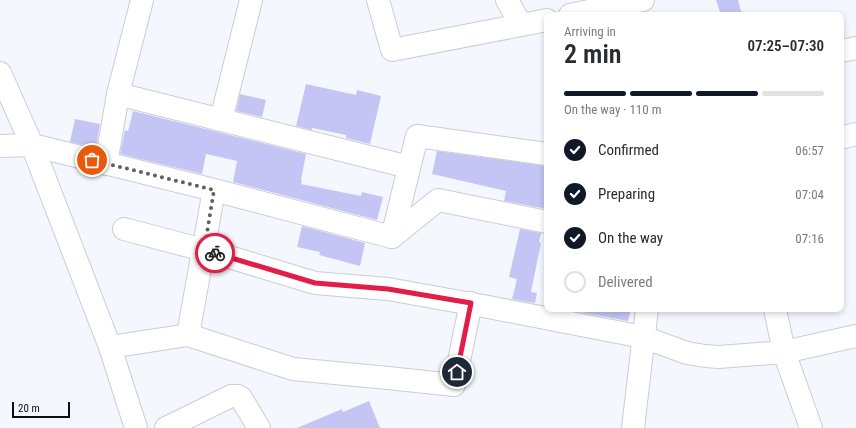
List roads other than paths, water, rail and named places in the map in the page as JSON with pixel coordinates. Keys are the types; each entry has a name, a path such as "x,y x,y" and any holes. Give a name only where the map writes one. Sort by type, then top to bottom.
{"street":[{"path":"106,164 118,94 142,0"},
{"path":"221,120 251,0"},
{"path":"378,0 392,50 544,21"},
{"path":"507,0 521,25"},
{"path":"585,12 644,0"},
{"path":"844,50 856,48"},
{"path":"0,73 32,145 110,347 136,428"},
{"path":"118,94 409,167"},
{"path":"844,137 856,134"},
{"path":"392,237 417,136 544,154"},
{"path":"0,146 32,145 214,190 392,237"},
{"path":"188,335 214,190"},
{"path":"392,237 438,200 544,221"},
{"path":"124,228 315,283 388,289 471,303 643,338 687,353 705,356 720,357 784,352 856,336"},
{"path":"110,347 188,335 293,369 454,386 471,303"},
{"path":"633,428 647,312"},
{"path":"776,312 784,352 811,428"},
{"path":"166,428 231,396 238,396 241,398 259,428"}]}
